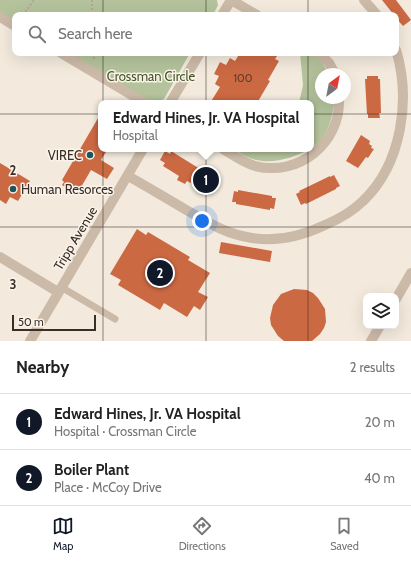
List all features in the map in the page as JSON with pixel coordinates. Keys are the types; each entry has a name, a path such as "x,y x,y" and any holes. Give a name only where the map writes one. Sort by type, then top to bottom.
{"street":[{"path":"224,12 231,0 252,12"},
{"path":"364,0 374,12"},
{"path":"0,17 12,24"},
{"path":"66,56 140,100"},
{"path":"172,100 198,56"},
{"path":"322,56 332,68"},
{"path":"128,176 213,226 230,234 273,240 296,236 316,230 349,213 363,201 375,188 394,157 400,139 406,100 399,56"},
{"path":"228,152 255,166 280,168 296,164 313,155 331,134 337,120 338,104"},
{"name":"Tripp Avenue","path":"30,341 141,152"},
{"path":"0,257 60,290"},
{"path":"399,294 411,273"},
{"path":"371,341 378,329"}],"lane":[{"path":"60,290 115,319"}],"path":[{"path":"25,12 34,0"},
{"path":"92,0 92,12"}],"green space":[{"path":"0,0 217,0 218,5 214,12 12,12 12,20 0,13"},
{"name":"Crossman Circle","path":"72,56 188,56 164,99 146,100"},
{"path":"300,56 317,56 326,68 315,68 315,104 334,104 326,133 314,146 314,100 300,100 303,85"},
{"path":"239,152 303,152 292,157 274,161 255,160"}],"building":[{"path":"382,0 396,0 411,20 403,26 399,21 399,12 392,12"},
{"path":"238,56 277,56 275,59 279,61 268,80 270,81 259,100 212,100 220,87 215,84 219,76 214,74 220,62 226,65 230,58 235,61"},
{"path":"367,76 378,76 378,79 380,79 380,118 368,118 365,79 367,79"},
{"name":"VIREC","path":"98,118 98,152 106,152 101,160 114,168 107,179 91,170 77,194 62,185 64,182 62,180"},
{"path":"361,135 370,141 369,144 372,146 371,148 374,149 368,158 366,157 358,168 346,161"},
{"path":"164,152 170,154 173,152 200,169 213,175 211,178 215,181 210,190 205,187 204,190 187,181 185,184 177,180 179,176 163,166 165,163 160,160"},
{"name":"Human Resorces","path":"0,163 30,181 18,201 10,197 6,204 0,200"},
{"path":"334,175 340,186 306,204 301,205 296,194 300,192 299,191"},
{"path":"238,190 276,198 274,209 270,208 270,210 232,202 234,191 238,192"},
{"path":"137,229 146,235 148,232 190,257 188,260 210,273 198,292 208,297 200,310 194,306 187,317 164,303 160,310 118,285 121,280 110,274"},
{"path":"221,242 272,251 270,262 219,253"},
{"path":"294,289 307,290 313,293 325,309 326,322 324,328 312,341 284,341 278,336 271,325 270,318 273,305 281,294"}],"place":[{"name":"VIREC","path":"90,155"},
{"name":"Edward Hines, Jr. VA Hospital","path":"206,180"},
{"name":"Human Resorces","path":"13,189"},
{"name":"Boiler Plant","path":"160,273"}]}
